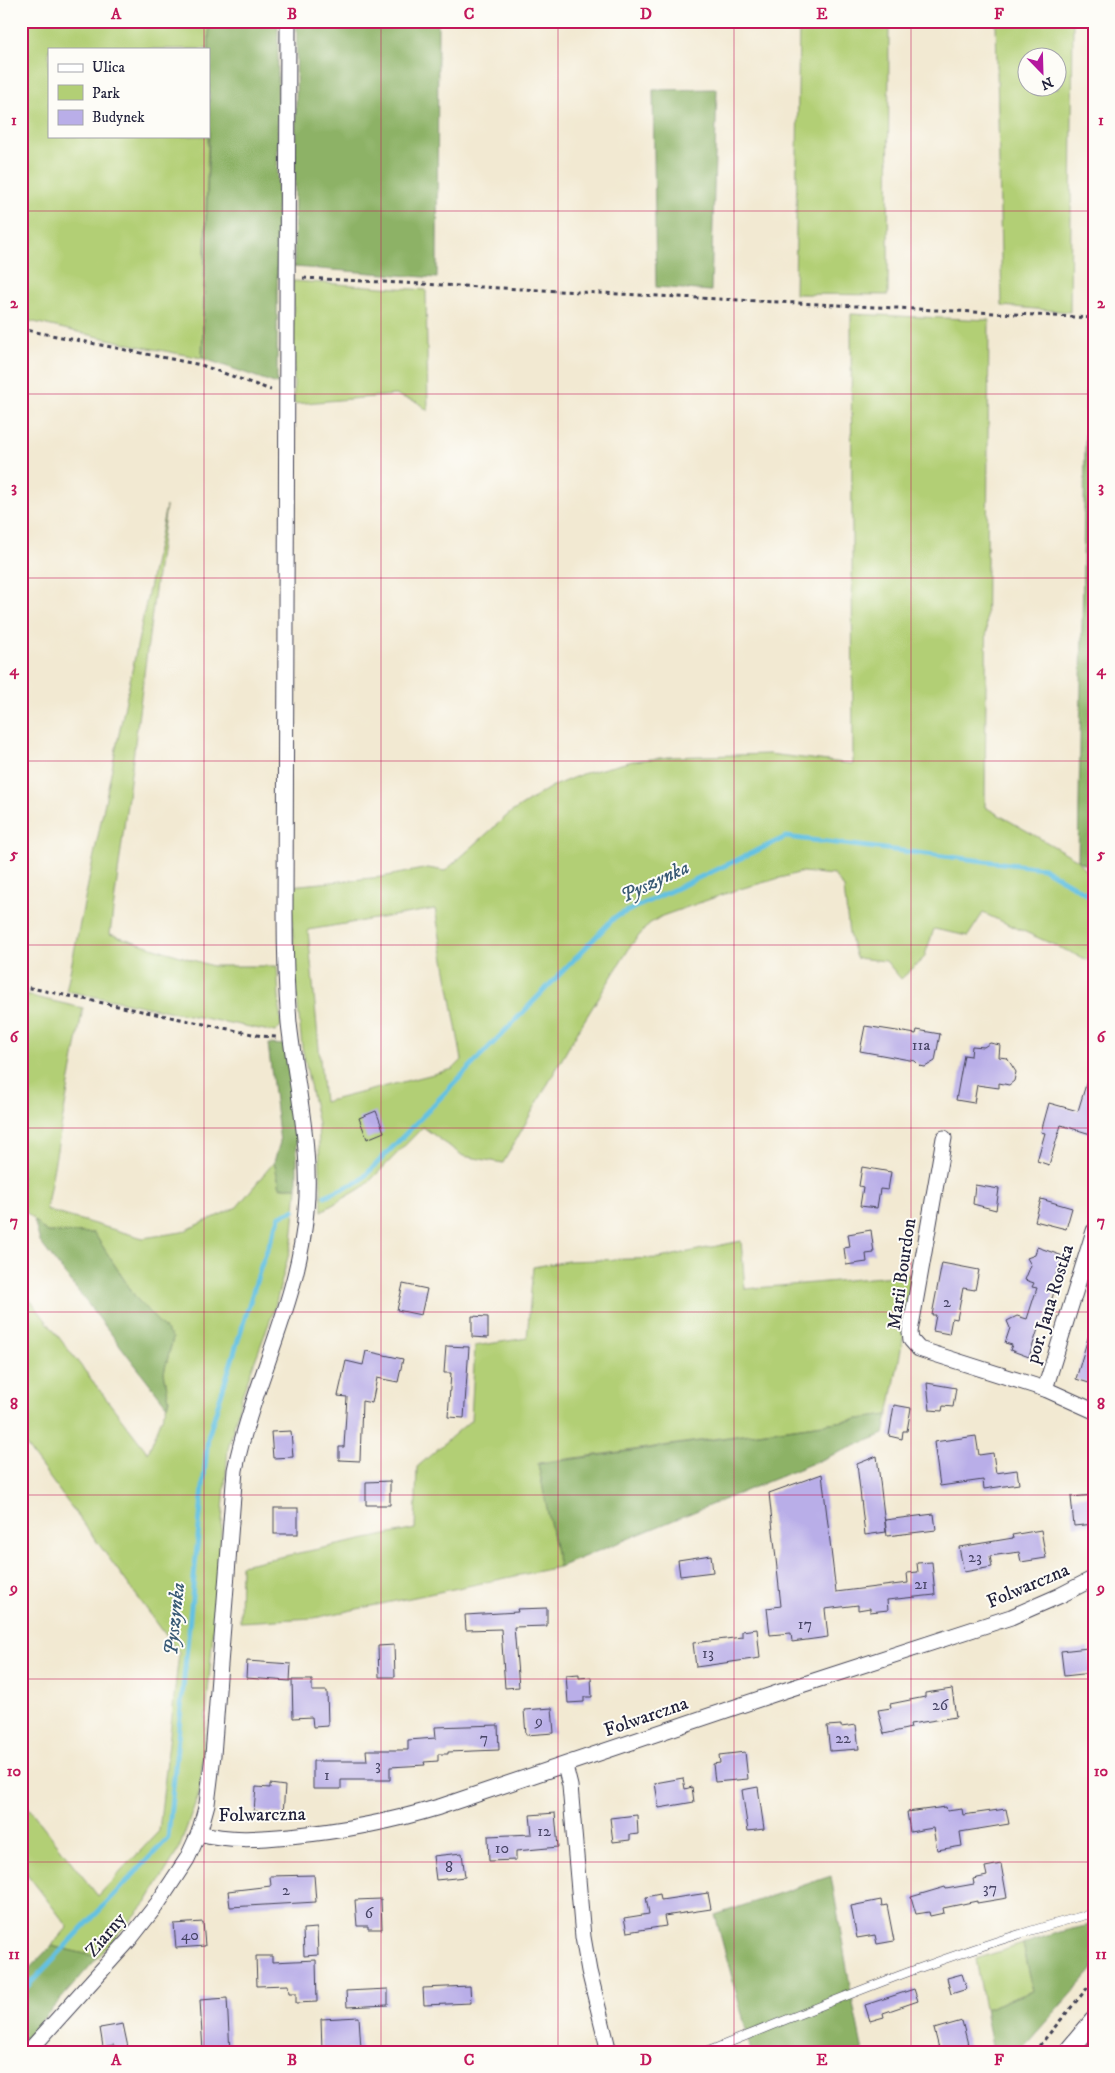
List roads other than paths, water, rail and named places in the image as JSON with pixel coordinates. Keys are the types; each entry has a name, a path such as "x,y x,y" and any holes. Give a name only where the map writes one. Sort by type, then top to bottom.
{"street":[{"name":"Ziarny","path":"28,2052 128,1940 158,1903 187,1859 199,1833 207,1804 214,1756 234,1470 242,1435 253,1401 289,1301 300,1256 306,1212 308,1168 304,1125 291,1038 286,972 285,913 285,396 288,21"},
{"name":"Marii Bourdon","path":"944,1138 910,1332 912,1340 920,1349 1045,1389 1094,1411"},
{"name":"por. Jana Rostka","path":"1045,1389 1094,1231"},
{"name":"Folwarczna","path":"199,1833 218,1838 262,1839 334,1832 390,1822 439,1808 786,1690 935,1643 1011,1616 1059,1596 1094,1578"},
{"path":"566,1766 570,1786 576,1875 583,1936 589,1972 609,2052"},
{"path":"1068,2052 1094,2021"}],"lane":[{"path":"706,2052 872,1986 1032,1929 1094,1913"}],"waterway":[{"name":"Pyszynka","path":"325,1196 360,1181 615,917 786,837 1043,868 1094,898"},
{"name":"Pyszynka","path":"21,1993 168,1838 208,1437 261,1266 280,1216 294,1210"}]}
